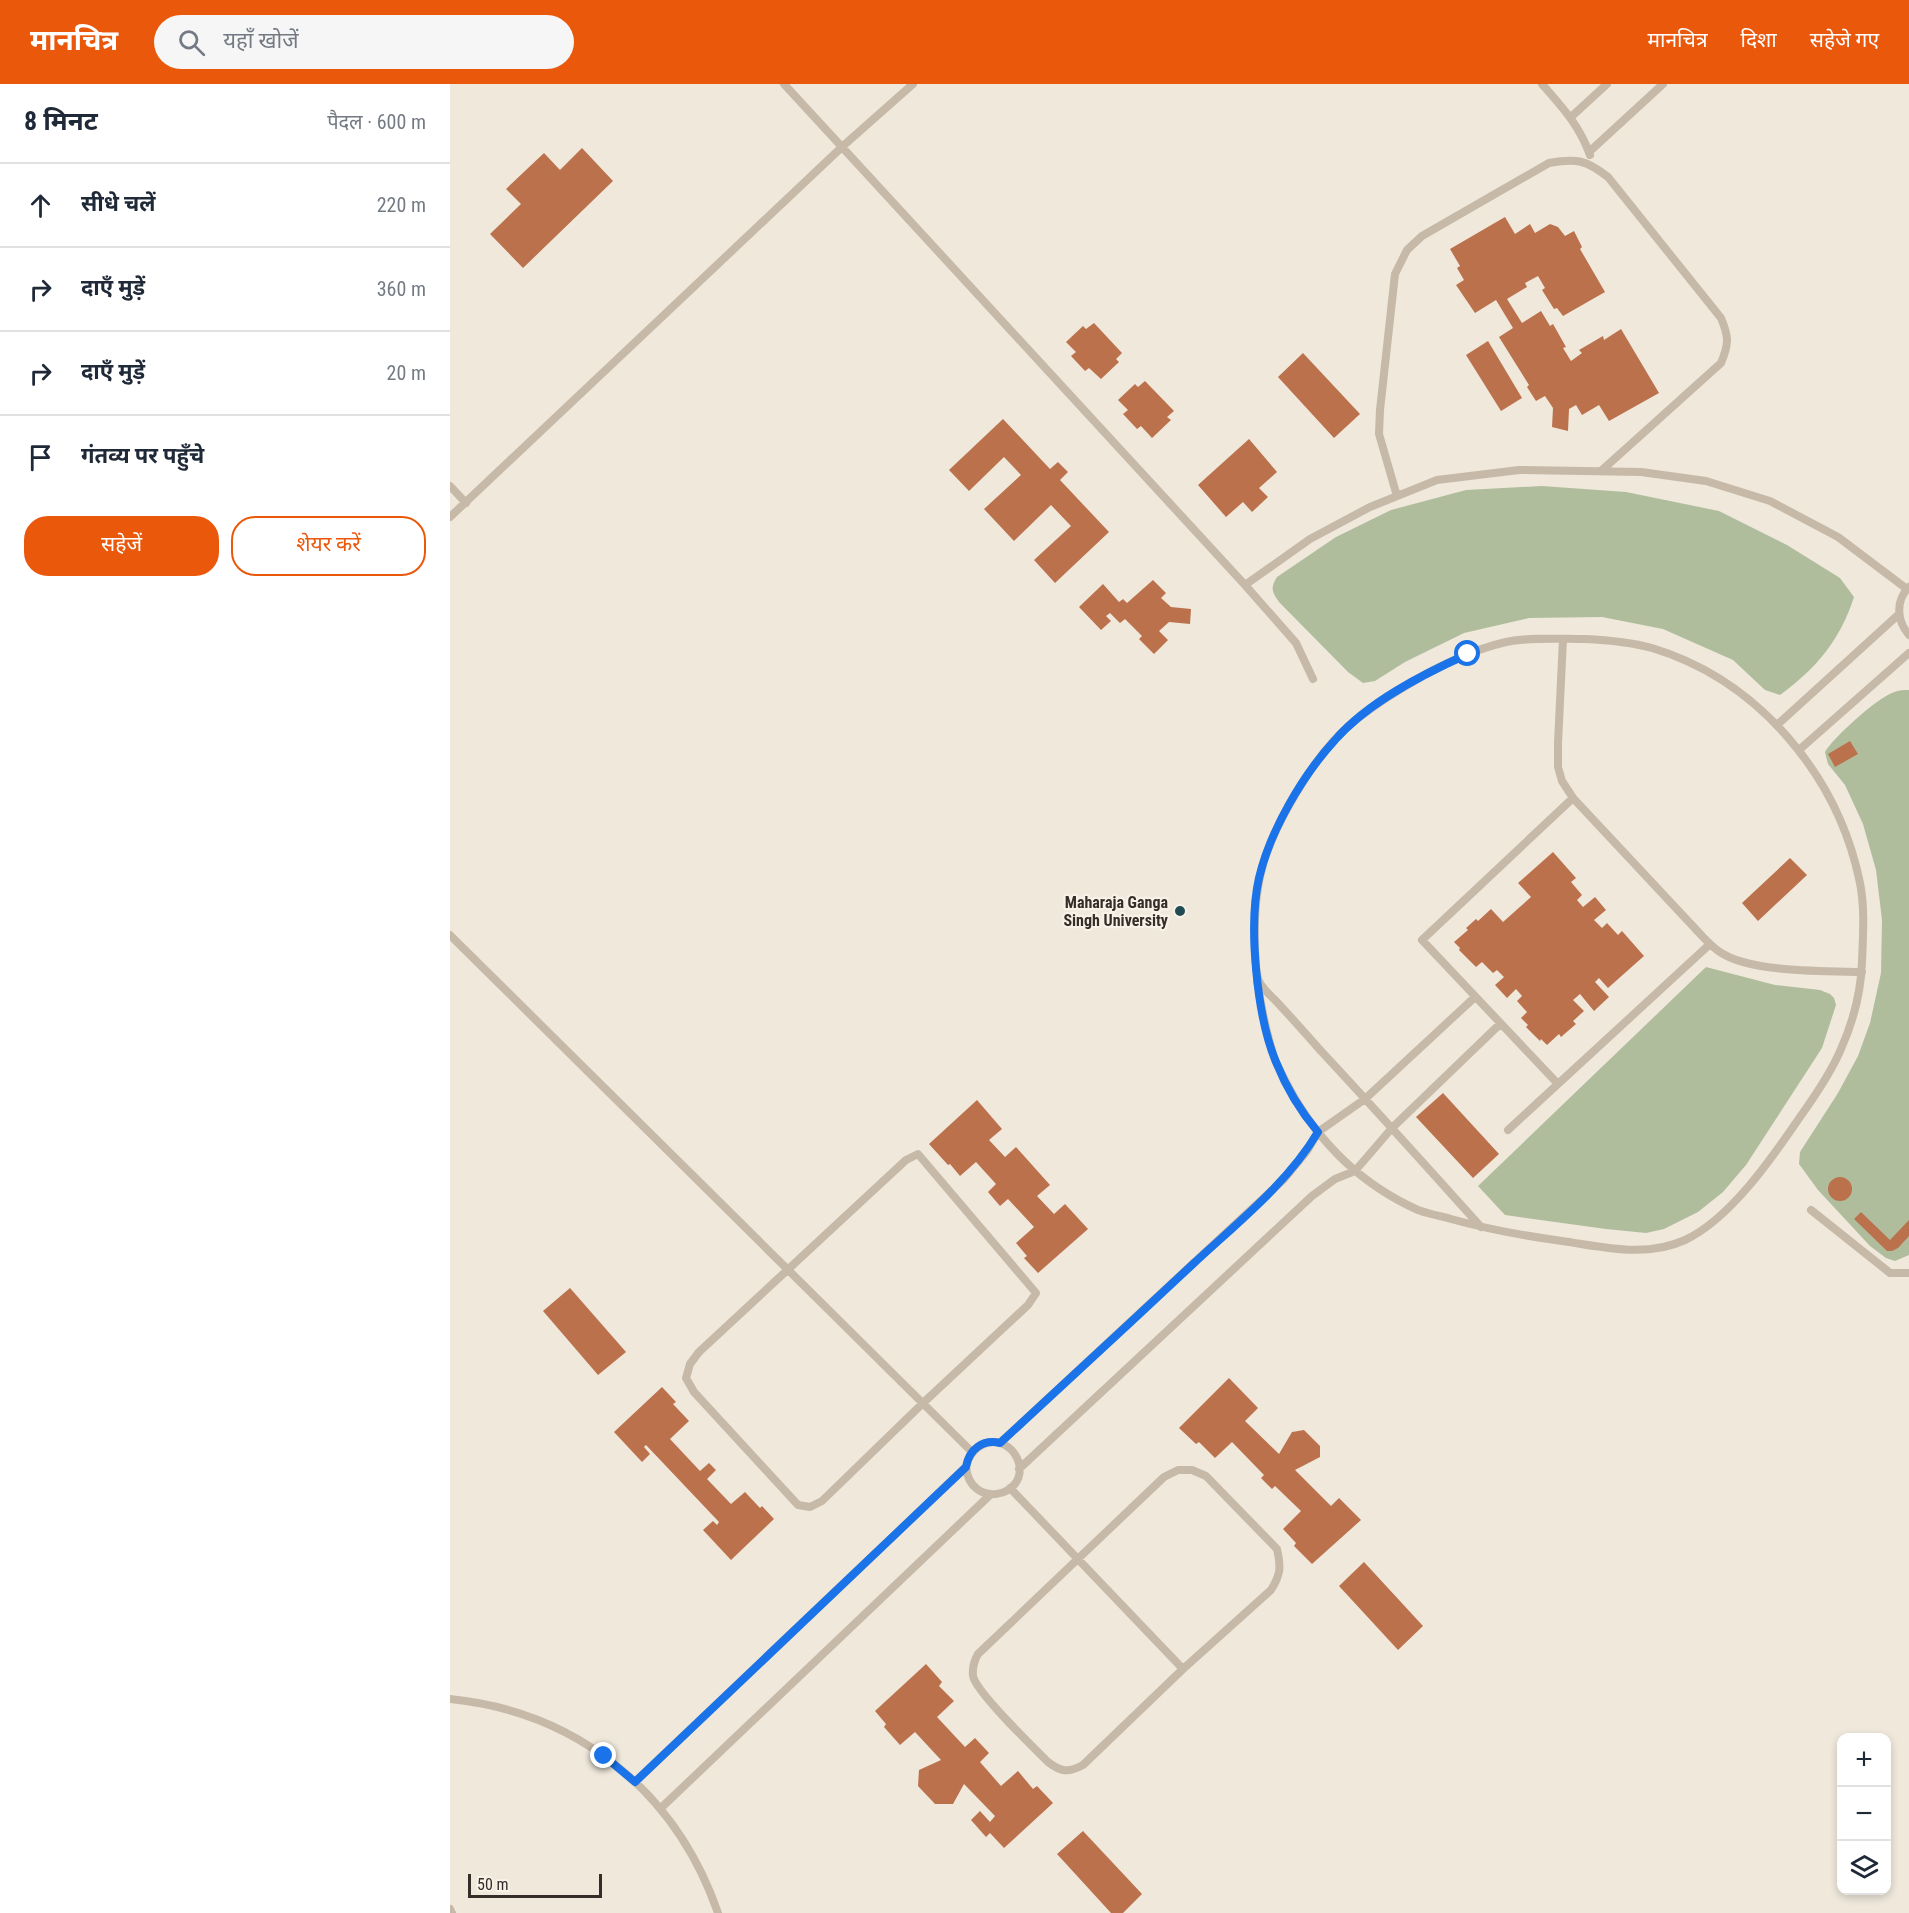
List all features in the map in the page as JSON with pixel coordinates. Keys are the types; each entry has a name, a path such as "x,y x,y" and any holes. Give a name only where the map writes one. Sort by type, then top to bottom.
{"lane":[{"path":"784,84 1245,585 1296,644 1313,679"},
{"path":"450,517 843,146 913,84"},
{"path":"1542,84 1571,117 1583,136 1593,165"},
{"path":"1571,117 1607,84"},
{"path":"1588,152 1663,84"},
{"path":"1397,496 1379,434 1395,274 1407,250 1422,236 1549,163 1571,159 1593,165 1608,177 1721,318 1727,333 1727,349 1721,363 1601,471"},
{"path":"1245,585 1310,539 1370,507 1437,480 1519,470 1641,472 1706,482 1770,501 1838,537 1908,588 1900,602 1898,615 1909,635"},
{"path":"450,486 466,503"},
{"path":"1777,726 1898,615"},
{"path":"1526,639 1563,639 1610,640 1647,646 1684,660 1720,679 1752,703 1799,750 1831,799 1849,841 1861,886 1864,923 1862,972 1852,1016 1840,1052 1816,1094 1773,1156 1734,1202 1706,1227 1684,1240 1654,1250 1629,1250 1525,1236 1481,1227 1421,1211 1384,1191 1355,1171 1333,1151 1304,1114 1276,1062 1263,1017 1257,980 1254,912 1259,880 1268,848 1307,776 1336,738 1359,717 1411,682 1454,660 1506,642 1526,639"},
{"path":"1563,639 1558,767 1562,781 1573,798 1710,944 1725,956 1778,968 1862,972"},
{"path":"1799,750 1909,653"},
{"path":"1558,1084 1422,940 1573,798"},
{"path":"450,935 972,1452"},
{"path":"1508,1130 1710,944"},
{"path":"1257,980 1481,1227"},
{"path":"1000,1443 1284,1179 1307,1151 1318,1132 1365,1099 1475,997"},
{"path":"1019,1469 1312,1197 1335,1179 1355,1171 1392,1128 1500,1024"},
{"path":"918,1154 1036,1293 1028,1305 922,1404 822,1501 810,1507 798,1505 694,1392 686,1378 690,1364 699,1352 906,1160 918,1154"},
{"path":"1811,1210 1890,1273 1909,1273"},
{"path":"635,1782 966,1467 972,1452 981,1444 1000,1443 1012,1450 1019,1469 1017,1480 1010,1488 997,1495 990,1495 982,1492 970,1482 966,1467"},
{"path":"1178,1470 1192,1470 1206,1476 1277,1549 1280,1563 1279,1578 1271,1590 1183,1670 1083,1765 1070,1772 1058,1770 1040,1754 982,1693 973,1678 973,1664 978,1654 1076,1559 1164,1477 1178,1470"},
{"path":"1010,1488 1183,1670"},
{"path":"661,1808 990,1495"},
{"path":"450,1699 500,1707 528,1716 554,1726 604,1756 661,1808 684,1839 698,1864 718,1913"}],"green space":[{"path":"1542,486 1626,492 1719,511 1787,545 1840,578 1854,597 1842,627 1816,663 1780,695 1765,690 1733,660 1663,629 1602,617 1529,618 1464,633 1405,662 1375,681 1363,683 1348,672 1279,602 1273,593 1273,584 1277,577 1336,537 1391,510 1466,490"},
{"path":"1909,690 1909,1255 1895,1261 1886,1258 1870,1246 1818,1190 1799,1164 1800,1152 1838,1093 1858,1056 1870,1023 1881,973 1882,920 1876,870 1863,824 1845,785 1828,764 1825,752 1845,729 1876,703 1894,692"},
{"path":"1706,967 1775,985 1820,990 1830,994 1836,1005 1822,1048 1746,1165 1723,1192 1698,1212 1664,1229 1646,1233 1505,1215 1478,1186"}],"building":[{"path":"582,148 613,181 523,268 490,234 521,204 506,189 544,153 560,170"},
{"path":"1505,217 1515,234 1530,224 1535,233 1550,224 1558,227 1565,236 1574,231 1582,247 1580,249 1605,292 1563,316 1557,308 1554,309 1542,290 1545,288 1538,276 1525,283 1527,287 1507,299 1522,323 1541,311 1550,326 1553,324 1571,361 1582,353 1579,350 1603,336 1604,340 1621,329 1659,393 1609,421 1599,405 1582,415 1576,405 1569,409 1568,431 1552,427 1553,408 1545,396 1536,401 1527,387 1529,385 1499,337 1513,328 1496,300 1475,313 1456,285 1464,280 1457,268 1460,266 1450,249"},
{"path":"1094,323 1122,353 1116,359 1119,362 1101,379 1089,368 1085,371 1071,356 1076,352 1066,342 1083,326 1086,329"},
{"path":"1488,341 1522,398 1501,411 1466,355"},
{"path":"1303,353 1360,414 1334,438 1278,377"},
{"path":"1145,381 1174,411 1167,417 1171,420 1152,438 1141,426 1137,429 1123,414 1128,410 1118,400 1135,384 1138,387"},
{"path":"1003,419 1050,469 1058,462 1068,472 1060,480 1109,532 1055,583 1034,560 1071,526 1051,505 1014,541 984,509 1021,475 1004,457 969,491 949,470"},
{"path":"1249,439 1277,472 1259,488 1268,497 1252,512 1243,502 1226,517 1198,485"},
{"path":"1153,580 1166,593 1161,598 1171,607 1191,609 1190,624 1169,622 1159,631 1168,640 1154,654 1139,639 1142,636 1125,619 1120,623 1110,613 1106,616 1111,621 1101,630 1079,607 1103,584 1119,602 1123,599 1127,603"},
{"path":"1850,741 1858,754 1835,767 1828,754"},
{"path":"1553,852 1576,878 1571,882 1582,895 1577,900 1583,907 1595,897 1606,910 1594,920 1602,928 1607,923 1618,935 1622,931 1644,956 1608,988 1599,978 1595,982 1609,997 1594,1011 1580,994 1573,1000 1584,1011 1573,1021 1576,1024 1561,1037 1559,1034 1547,1045 1526,1027 1528,1025 1521,1018 1527,1012 1517,1001 1522,996 1516,989 1507,998 1495,985 1504,977 1497,970 1493,973 1482,962 1476,967 1454,942 1468,930 1466,928 1476,919 1478,921 1491,909 1503,922 1531,897 1518,883"},
{"path":"1790,858 1807,875 1758,921 1742,903"},
{"path":"1443,1093 1499,1154 1473,1178 1416,1117"},
{"path":"977,1100 1002,1129 989,1140 1005,1157 1016,1147 1050,1185 1037,1196 1054,1214 1065,1204 1088,1229 1038,1273 1024,1258 1027,1256 1016,1243 1034,1227 1008,1199 1000,1206 988,1192 996,1184 976,1162 960,1176 929,1144"},
{"path":"1840,1177 1849,1180 1852,1189 1849,1198 1840,1201 1831,1198 1828,1189 1831,1180"},
{"path":"1861,1212 1890,1240 1909,1220 1909,1236 1898,1248 1887,1251 1854,1219"},
{"path":"570,1288 626,1352 598,1375 543,1311"},
{"path":"1229,1378 1258,1408 1245,1421 1279,1454 1292,1432 1304,1430 1320,1446 1320,1457 1295,1470 1331,1506 1339,1498 1361,1520 1312,1564 1294,1546 1296,1543 1283,1529 1301,1511 1275,1486 1272,1489 1261,1478 1264,1475 1232,1442 1215,1458 1199,1442 1196,1444 1179,1428"},
{"path":"662,1387 676,1402 673,1404 689,1421 670,1439 700,1471 709,1463 716,1470 707,1479 731,1504 745,1492 774,1519 731,1560 703,1530 713,1521 717,1525 719,1522 646,1445 644,1447 650,1454 642,1462 614,1432"},
{"path":"1364,1562 1423,1626 1398,1650 1339,1586"},
{"path":"926,1664 942,1682 939,1686 954,1701 937,1717 965,1747 975,1738 989,1753 980,1762 1001,1786 1018,1771 1033,1789 1037,1786 1053,1803 1004,1848 990,1833 986,1837 971,1820 980,1811 990,1822 995,1816 964,1784 953,1804 935,1804 918,1786 919,1770 941,1760 915,1732 900,1745 884,1727 886,1724 875,1711"},
{"path":"1083,1831 1142,1894 1123,1913 1111,1913 1057,1854"}],"place":[{"name":"Maharaja Ganga Singh University","path":"1180,911"}],"route":[{"path":"604,1756 635,1782 966,1467 969,1457 976,1448 987,1442 1000,1443 1284,1179 1307,1151 1318,1132 1304,1114 1276,1062 1263,1017 1257,980 1254,912 1259,880 1268,848 1313,767 1336,738 1359,717 1411,682 1468,654"}]}
